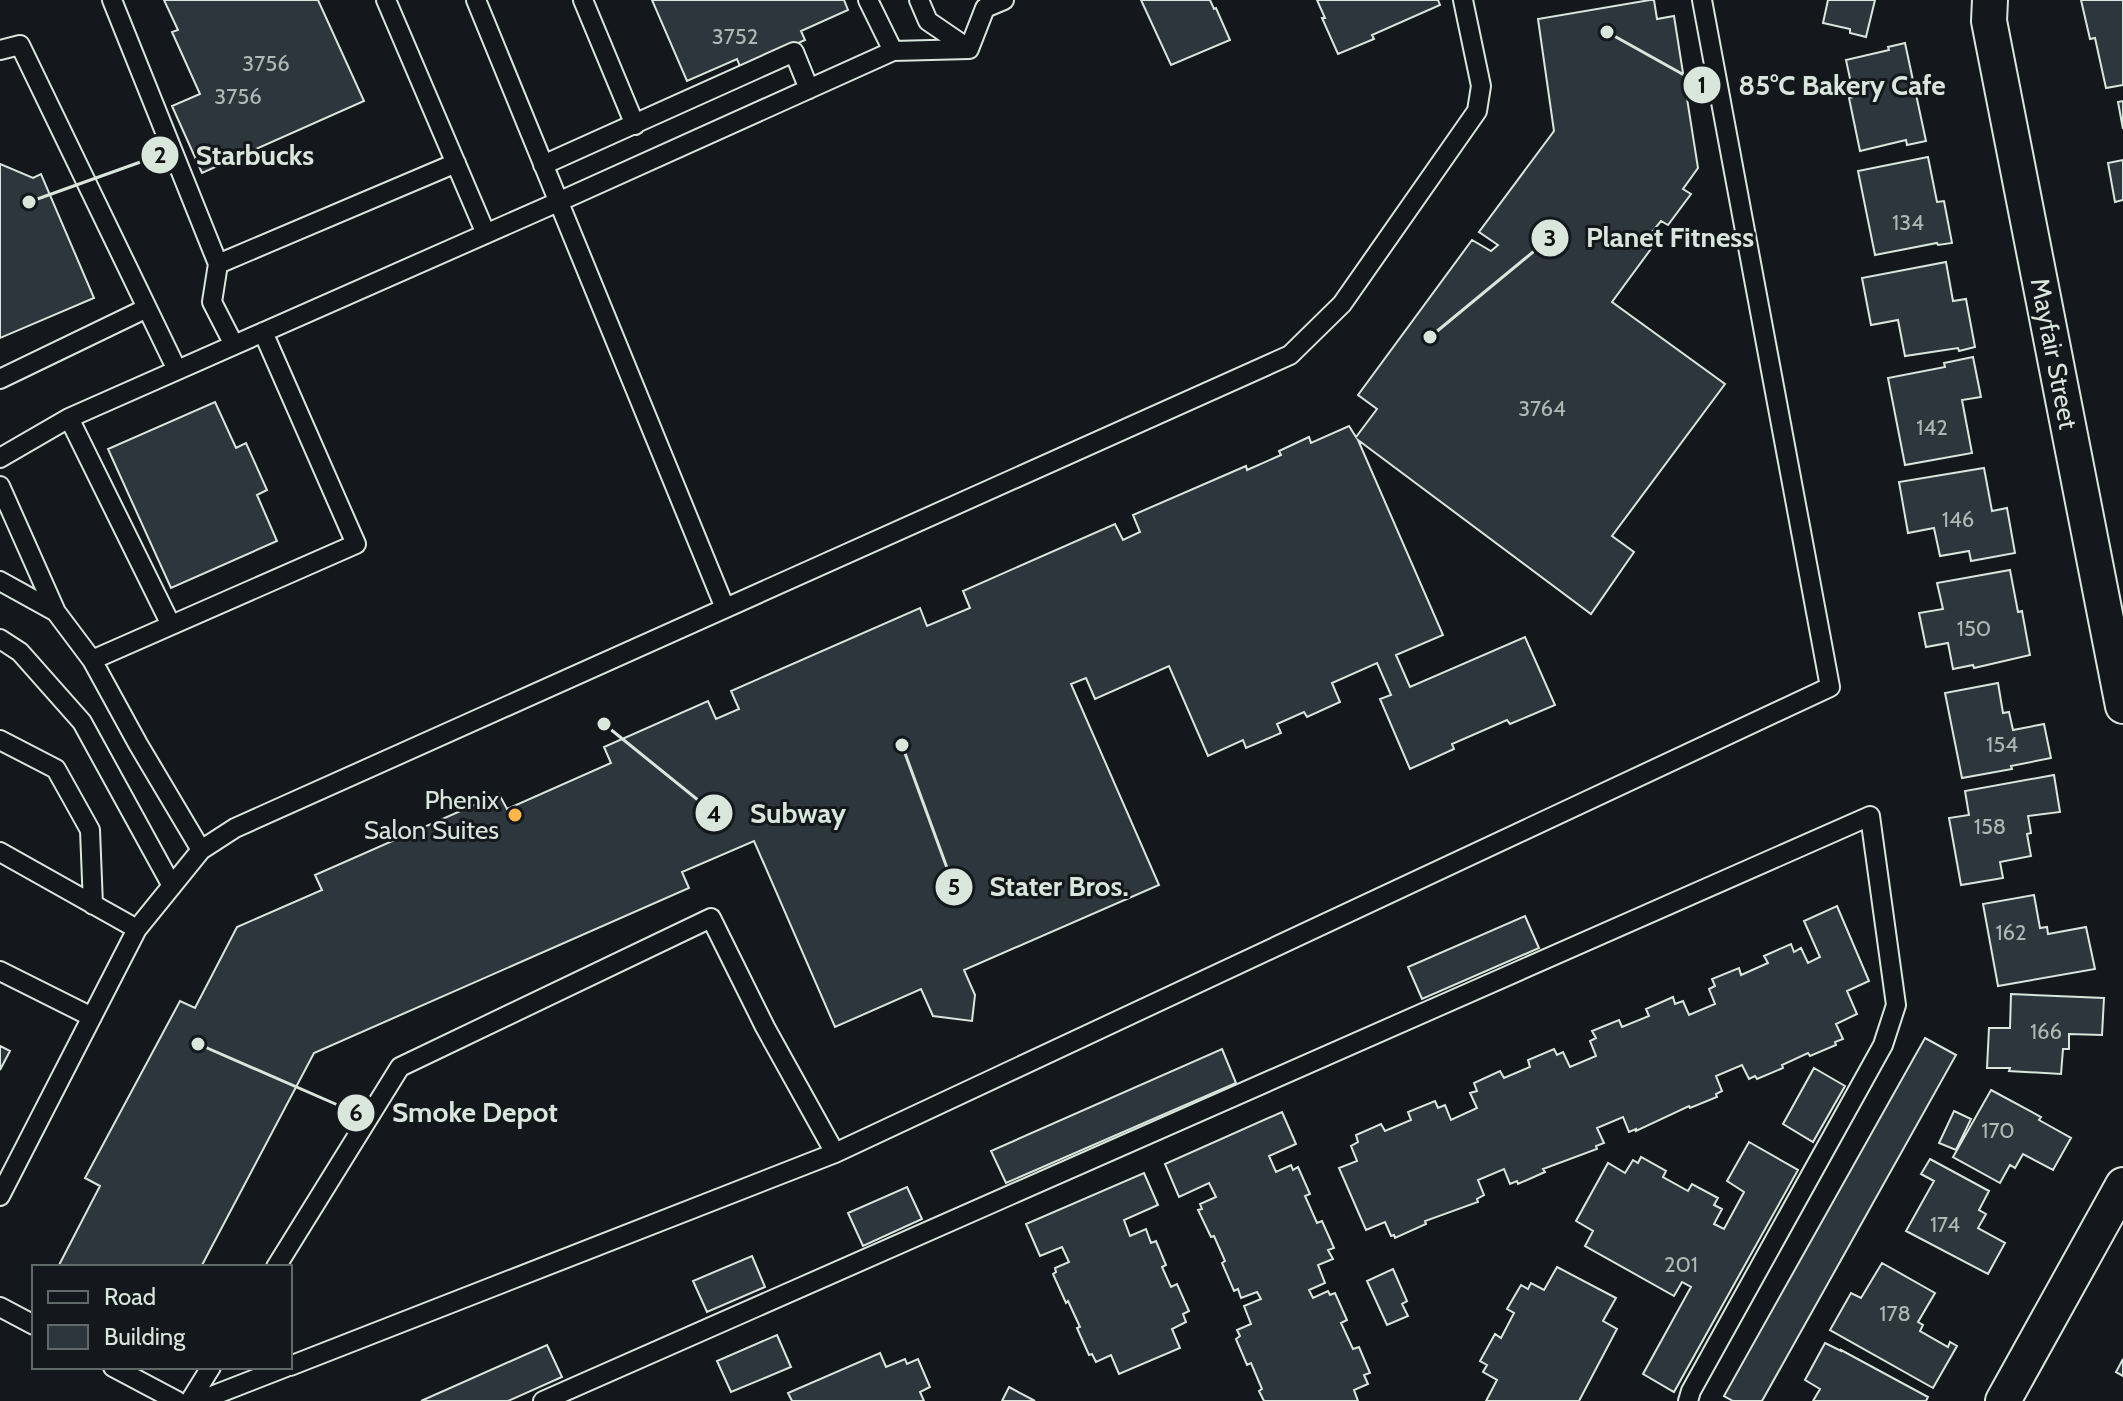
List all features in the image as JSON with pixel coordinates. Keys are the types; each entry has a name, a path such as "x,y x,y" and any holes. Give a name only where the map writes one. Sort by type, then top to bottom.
{"street":[{"name":"Mayfair Street","path":"1990,0 1989,21 2123,706"},
{"path":"2003,1401 2123,1185"}],"lane":[{"path":"112,0 218,264 212,302 234,345"},
{"path":"386,0 486,234"},
{"path":"476,0 725,608"},
{"path":"583,0 635,125"},
{"path":"868,0 893,51"},
{"path":"919,0 928,21 969,49"},
{"path":"969,49 983,4 1004,0"},
{"path":"0,1196 137,929 201,850 235,828 1290,355 1342,304 1477,111 1481,86 1463,0"},
{"path":"292,1364 835,1153 1830,687 1702,0"},
{"path":"0,50 20,45 177,370"},
{"path":"0,458 69,418 893,51 969,49"},
{"path":"543,165 794,52 809,89"},
{"path":"218,264 456,163"},
{"path":"0,379 147,308"},
{"path":"92,660 356,544 263,332"},
{"path":"69,418 171,625"},
{"path":"0,486 56,612 92,660 201,850"},
{"path":"0,581 56,612"},
{"path":"0,639 20,652 82,722 172,886"},
{"path":"0,740 56,769 63,781 90,830 93,905"},
{"path":"543,1401 1870,816 1896,1005 1883,1045 1688,1401"},
{"path":"0,852 137,929"},
{"path":"277,1265 400,1067 711,918 765,1027 835,1153"},
{"path":"0,971 92,1017"},
{"path":"0,1307 32,1324"},
{"path":"117,1369 177,1401"},
{"path":"190,1401 210,1369"},
{"path":"199,1401 280,1369"}],"building":[{"path":"164,0 318,0 364,101 202,173 172,106 200,94 172,32 178,30"},
{"path":"652,0 844,0 848,10 801,31 805,40 741,69 737,59 687,81"},
{"path":"1141,0 1210,0 1230,40 1171,65"},
{"path":"1317,0 1438,0 1440,5 1372,35 1374,39 1338,54"},
{"path":"1650,0 1654,0 1657,19 1674,16 1698,168 1683,189 1691,194 1668,225 1661,221 1652,232 1659,238 1612,302 1725,384 1612,536 1634,552 1591,614 1358,440 1443,635 1396,655 1410,687 1525,637 1555,705 1510,724 1507,720 1452,744 1454,749 1410,769 1380,699 1391,695 1377,663 1332,683 1340,702 1307,717 1304,712 1277,724 1281,733 1246,748 1243,740 1208,756 1169,666 1095,699 1086,678 1071,684 1159,885 964,970 975,995 972,1021 933,1016 921,989 835,1027 754,841 682,872 689,888 314,1053 202,1265 59,1265 100,1186 85,1178 180,1001 195,1008 237,927 322,890 315,875 499,794 507,809 611,763 604,747 708,701 716,719 739,709 731,691 920,608 927,626 970,608 963,591 1115,524 1123,540 1140,532 1133,515 1246,466 1247,470 1281,455 1279,451 1309,437 1311,443 1349,426 1356,437 1377,409 1358,395 1472,240 1491,251 1498,245 1479,232 1554,131 1538,19"},
{"path":"1828,0 1875,0 1866,37 1850,33 1850,29 1823,23"},
{"path":"2081,0 2123,0 2123,85 2106,88 2095,38 2090,39"},
{"path":"1905,43 1926,141 1907,145 1906,140 1860,151 1849,98 1854,97 1846,60"},
{"path":"2123,101 2123,129 2118,102"},
{"path":"1928,157 1937,202 1944,201 1952,243 1875,255 1858,171"},
{"path":"2123,160 2123,200 2115,202 2108,163"},
{"path":"0,164 33,178 41,174 94,298 0,338"},
{"path":"1946,262 1953,301 1966,299 1975,347 1905,356 1898,320 1871,325 1862,278"},
{"path":"1973,357 1981,397 1962,400 1972,453 1905,465 1888,378 1945,367 1944,363"},
{"path":"215,402 236,448 246,443 267,490 257,495 277,541 171,588 108,449"},
{"path":"1984,468 1992,511 2007,508 2015,553 1971,561 1969,551 1940,556 1934,528 1908,533 1899,482"},
{"path":"2010,570 2030,655 1974,668 1973,665 1953,669 1948,643 1926,647 1919,613 1943,609 1937,583"},
{"path":"1998,683 2003,713 2009,712 2013,730 2044,724 2051,758 1962,778 1945,693"},
{"path":"2054,775 2060,812 2028,816 2031,856 2000,862 2003,878 1961,885 1949,818 1969,815 1965,791"},
{"path":"2034,895 2040,928 2047,927 2048,934 2086,927 2095,969 1998,986 1983,904"},
{"path":"1837,906 1869,981 1847,991 1857,1014 1836,1024 1843,1039 1835,1042 1836,1045 1810,1056 1808,1053 1757,1079 1755,1076 1749,1079 1742,1065 1716,1076 1722,1091 1716,1094 1717,1097 1689,1106 1636,1131 1629,1132 1623,1117 1597,1128 1604,1143 1596,1146 1597,1149 1543,1169 1545,1172 1518,1184 1517,1181 1510,1184 1504,1169 1478,1180 1484,1195 1477,1199 1478,1202 1425,1221 1426,1224 1395,1238 1385,1222 1366,1230 1339,1168 1357,1161 1351,1146 1358,1142 1356,1135 1381,1124 1385,1131 1411,1120 1408,1112 1435,1101 1438,1108 1445,1105 1451,1120 1477,1108 1470,1093 1477,1091 1474,1083 1500,1071 1504,1078 1530,1067 1528,1060 1554,1049 1557,1055 1563,1052 1570,1067 1596,1056 1590,1041 1596,1038 1592,1031 1619,1020 1622,1027 1649,1016 1646,1009 1673,997 1675,1004 1683,1001 1689,1015 1715,1004 1709,989 1715,986 1712,979 1739,968 1741,975 1768,963 1764,956 1791,944 1794,952 1801,948 1808,963 1820,957 1804,921"},
{"path":"1525,916 1539,948 1422,999 1408,967"},
{"path":"2011,994 2104,998 2102,1035 2069,1034 2069,1049 2063,1049 2061,1074 1987,1068 1989,1028 2010,1028"},
{"path":"1925,1038 1956,1055 1762,1401 1733,1401 1724,1396"},
{"path":"0,1046 10,1051 0,1070"},
{"path":"1222,1049 1236,1083 1006,1183 991,1151"},
{"path":"1814,1068 1845,1086 1813,1142 1783,1124"},
{"path":"1991,1090 2041,1117 2039,1120 2071,1138 2053,1170 2023,1154 2015,1168 2010,1165 2000,1183 1953,1157"},
{"path":"1954,1111 1971,1119 1956,1150 1939,1143"},
{"path":"1282,1112 1296,1144 1269,1156 1276,1172 1291,1165 1293,1170 1298,1167 1310,1194 1305,1196 1317,1223 1322,1221 1334,1248 1328,1250 1333,1259 1318,1265 1325,1283 1309,1290 1313,1298 1328,1291 1330,1295 1335,1293 1347,1320 1341,1323 1353,1349 1359,1347 1370,1373 1364,1375 1368,1384 1354,1390 1358,1401 1264,1401 1251,1363 1247,1365 1236,1339 1240,1336 1237,1330 1251,1324 1244,1306 1261,1299 1257,1292 1241,1298 1238,1289 1234,1291 1214,1236 1211,1237 1198,1210 1202,1209 1200,1204 1216,1197 1209,1183 1179,1197 1165,1164"},
{"path":"1749,1142 1798,1170 1674,1392 1643,1374 1691,1287 1682,1282 1674,1296 1585,1246 1593,1231 1576,1221 1608,1163 1625,1173 1633,1160 1638,1163 1641,1157 1666,1171 1663,1177 1688,1191 1692,1184 1718,1198 1714,1205 1722,1209 1714,1224 1724,1229 1744,1192 1727,1181"},
{"path":"1930,1159 1989,1191 1979,1210 1986,1214 1978,1228 2005,1243 1988,1274 1906,1231 1934,1181 1921,1174"},
{"path":"1144,1173 1158,1205 1124,1220 1130,1236 1146,1229 1151,1243 1156,1241 1171,1287 1177,1284 1189,1311 1183,1314 1186,1322 1172,1329 1180,1348 1119,1374 1111,1355 1096,1362 1092,1354 1089,1355 1077,1328 1080,1327 1053,1274 1055,1268 1069,1262 1062,1247 1040,1256 1026,1224"},
{"path":"907,1187 922,1219 863,1246 848,1213"},
{"path":"752,1256 765,1287 707,1312 693,1281"},
{"path":"1882,1263 1935,1293 1918,1322 1923,1325 1920,1331 1948,1347 1950,1342 1957,1346 1933,1388 1830,1330 1851,1293 1861,1298"},
{"path":"1557,1267 1616,1298 1603,1321 1617,1329 1579,1401 1486,1401 1497,1380 1483,1372 1487,1365 1480,1361 1495,1334 1501,1338 1514,1313 1507,1309 1521,1285 1528,1289 1531,1283 1544,1290"},
{"path":"1393,1269 1407,1301 1402,1304 1408,1316 1387,1325 1367,1281"},
{"path":"777,1335 791,1367 731,1392 717,1361"},
{"path":"1825,1343 1928,1397 1926,1401 1813,1401 1820,1389 1805,1380"},
{"path":"547,1345 562,1377 508,1401 421,1401"},
{"path":"880,1353 886,1367 905,1359 907,1364 918,1359 930,1387 920,1392 924,1401 792,1401 788,1393"},
{"path":"2123,1359 2123,1376 2116,1372"},
{"path":"1009,1387 1035,1401 1002,1401"}],"place":[{"name":"85°C Bakery Cafe","path":"1607,32"},
{"name":"Starbucks","path":"29,202"},
{"name":"Planet Fitness","path":"1430,337"},
{"name":"Subway","path":"604,724"},
{"name":"Stater Bros.","path":"902,745"},
{"name":"Phenix Salon Suites","path":"515,815"},
{"name":"Smoke Depot","path":"198,1044"}]}
